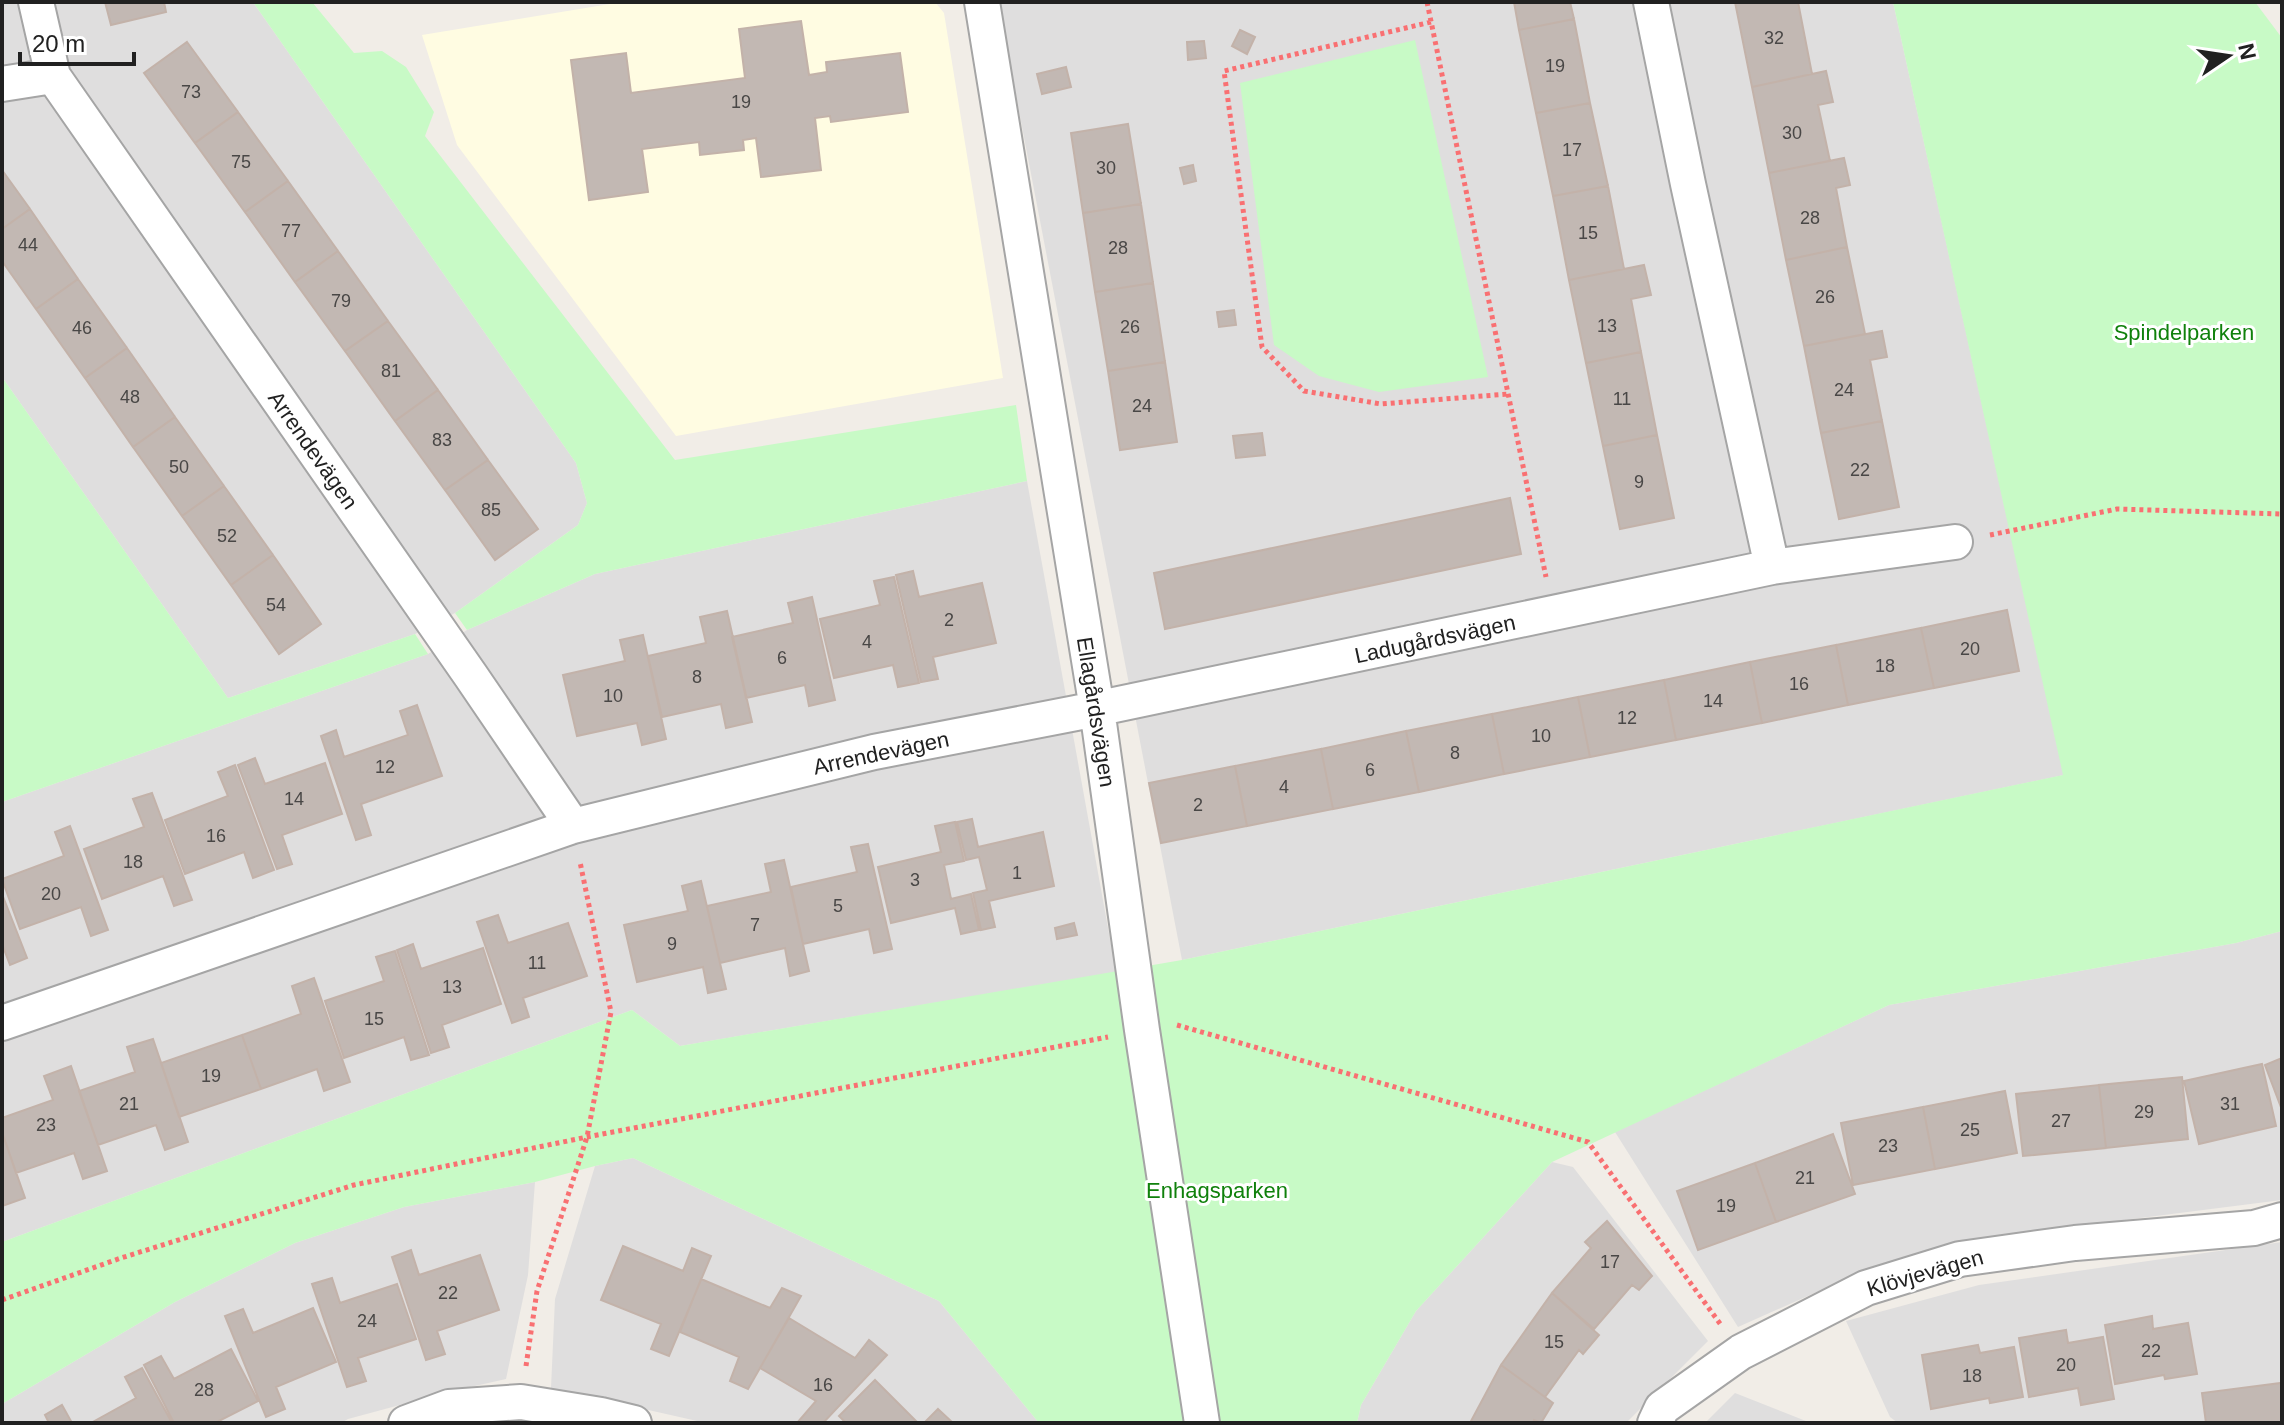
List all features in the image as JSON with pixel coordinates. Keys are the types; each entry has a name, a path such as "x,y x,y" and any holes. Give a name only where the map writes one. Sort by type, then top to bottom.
{"street":[{"name":"Arrendevägen","path":"36,2 53,76 573,826"},
{"name":"Ellagårdsvägen","path":"982,2 1097,709 1202,1423"},
{"path":"1651,2 1772,567"},
{"path":"2,84 53,76"},
{"name":"Ladugårdsvägen","path":"1097,709 1772,567 1955,542"},
{"name":"Arrendevägen","path":"2,1023 573,826 874,752 1097,709"},
{"name":"Klövjevägen","path":"1655,1423 1662,1408 1741,1352 1866,1288 1960,1259 2075,1243 2254,1228 2282,1220"},
{"path":"406,1423 449,1407 521,1402 634,1423"}],"path":[{"path":"1427,2 1554,614"},
{"path":"1431,22 1224,71 1262,347 1304,391 1381,404 1508,394"},
{"path":"1955,542 2117,509 2282,514"},
{"path":"521,1402 537,1291 587,1137 611,1012 573,826"},
{"path":"2,1300 121,1258 354,1185 1173,1023 1588,1142 1741,1352"}],"shaded area":[{"path":"2,2 253,2 576,463 587,503 578,525 455,613 415,634 228,698 2,377"},
{"path":"622,2 935,2 944,13 1003,378 676,436 457,145 422,35"},
{"path":"998,2 1893,2 2064,775 1182,960"},
{"path":"1027,481 1116,972 680,1046 632,1010 2,1242 2,802 428,654 467,630 595,574"},
{"path":"2282,931 2282,1200 2069,1227 1965,1244 1880,1264 1738,1327 1615,1132 1889,1005 2236,943"},
{"path":"633,1158 939,1301 1039,1423 706,1423 551,1388 555,1299 595,1166"},
{"path":"1552,1162 1573,1167 1708,1341 1626,1423 1357,1423 1361,1405 1416,1311"},
{"path":"535,1182 528,1275 506,1379 341,1423 2,1423 2,1404 175,1302 295,1243 404,1207"},
{"path":"2282,1242 2282,1423 1898,1423 1890,1417 1846,1321 1979,1285"},
{"path":"1735,1393 1811,1423 1705,1423"}],"green space":[{"path":"253,2 312,2 354,53 382,51 406,67 434,112 425,136 675,460 1016,405 1027,481 595,574 467,630 455,613 578,525 587,503 576,463"},
{"name":"Enhagsparken","path":"1893,2 2255,2 2282,38 2282,931 2236,943 1889,1005 1552,1162 1416,1311 1361,1405 1357,1423 1039,1423 939,1301 633,1158 535,1182 404,1207 295,1243 175,1302 2,1404 2,1242 632,1010 680,1046 1182,960 2063,775"},
{"path":"1415,40 1488,377 1379,392 1319,376 1274,345 1240,83"},
{"path":"2,377 228,698 415,634 428,654 2,802"}],"building":[{"path":"105,2 164,2 166,12 111,25"},
{"path":"1514,2 1570,2 1574,19 1519,30"},
{"path":"1735,2 1798,2 1812,74 1752,87"},
{"path":"1574,19 1590,103 1536,113 1519,30"},
{"path":"801,21 809,75 827,72 826,62 900,53 908,112 831,122 830,116 815,118 821,170 761,177 756,138 743,140 744,150 700,155 699,142 642,149 648,192 589,200 571,60 626,53 631,93 745,78 739,29"},
{"path":"1240,30 1255,37 1247,54 1232,46"},
{"path":"1204,41 1206,58 1188,60 1187,42"},
{"path":"187,42 238,112 195,143 144,73"},
{"path":"1066,67 1071,87 1042,94 1037,74"},
{"path":"1826,71 1833,102 1818,105 1830,161 1769,173 1752,87"},
{"path":"1590,103 1608,186 1553,196 1536,113"},
{"path":"238,112 288,181 245,212 195,143"},
{"path":"1128,124 1141,204 1083,213 1071,133"},
{"path":"1844,158 1850,185 1836,188 1847,247 1786,260 1769,173"},
{"path":"1193,165 1196,181 1184,184 1180,168"},
{"path":"2,170 30,209 2,229"},
{"path":"288,181 338,251 295,282 245,212"},
{"path":"1608,186 1624,269 1569,280 1553,196"},
{"path":"1141,204 1153,283 1095,292 1083,213"},
{"path":"30,209 78,279 36,309 2,261 2,229"},
{"path":"1847,247 1865,334 1804,346 1786,260"},
{"path":"338,251 388,321 345,351 295,282"},
{"path":"1644,265 1651,295 1631,299 1641,352 1586,363 1569,280"},
{"path":"78,279 127,348 85,378 36,309"},
{"path":"1153,283 1165,362 1108,371 1095,292"},
{"path":"1234,310 1236,325 1219,327 1217,312"},
{"path":"388,321 438,390 395,421 345,351"},
{"path":"1882,331 1887,357 1870,360 1882,421 1821,433 1804,346"},
{"path":"127,348 175,417 133,447 85,378"},
{"path":"1641,352 1657,435 1603,446 1586,363"},
{"path":"1165,362 1177,442 1120,450 1108,371"},
{"path":"438,390 488,460 445,490 395,421"},
{"path":"175,417 224,486 182,516 133,447"},
{"path":"1882,421 1899,507 1839,519 1821,433"},
{"path":"1262,433 1265,455 1236,458 1233,436"},
{"path":"1657,435 1674,518 1620,529 1603,446"},
{"path":"488,460 538,529 495,560 445,490"},
{"path":"224,486 273,555 231,585 182,516"},
{"path":"1510,498 1521,554 1165,629 1154,573"},
{"path":"273,555 321,624 279,654 231,585"},
{"path":"913,571 919,597 982,583 996,643 933,657 938,679 921,682 896,575"},
{"path":"894,577 919,683 898,687 893,665 834,678 820,619 880,605 874,581"},
{"path":"812,597 835,700 809,706 805,685 746,698 732,637 793,623 788,603"},
{"path":"2007,610 2019,671 1934,688 1921,628"},
{"path":"727,611 752,722 726,728 721,704 662,717 648,656 706,643 700,617"},
{"path":"1921,628 1934,688 1848,705 1836,645"},
{"path":"643,635 666,739 642,745 637,723 577,736 563,675 625,661 620,640"},
{"path":"1836,645 1848,705 1762,723 1750,662"},
{"path":"1750,662 1762,723 1676,740 1664,680"},
{"path":"1664,680 1676,740 1590,757 1578,697"},
{"path":"1578,697 1590,757 1504,774 1492,714"},
{"path":"417,705 442,776 361,804 371,835 356,840 321,736 336,730 344,757 408,735 400,711"},
{"path":"1492,714 1504,774 1419,792 1406,731"},
{"path":"1406,731 1419,792 1333,809 1321,749"},
{"path":"1321,749 1333,809 1247,826 1235,766"},
{"path":"255,758 265,784 325,763 342,814 282,835 292,864 277,869 238,765"},
{"path":"235,765 274,870 253,878 244,852 185,874 165,820 228,796 218,772"},
{"path":"1235,766 1247,826 1161,843 1149,783"},
{"path":"152,793 192,900 174,906 163,876 102,899 84,849 144,827 133,799"},
{"path":"972,819 978,847 1043,832 1054,886 989,901 995,927 981,930 973,893 987,890 979,857 966,860 957,822"},
{"path":"955,822 964,861 944,865 951,899 971,894 979,930 961,934 955,908 891,923 878,867 941,852 935,826"},
{"path":"70,826 108,930 91,936 81,907 20,929 2,879 64,856 55,832"},
{"path":"868,844 892,949 874,953 869,929 803,944 791,887 857,872 851,847"},
{"path":"784,860 809,971 790,976 785,948 720,963 707,906 771,892 765,864"},
{"path":"701,881 726,989 708,993 703,967 637,982 624,925 688,911 682,886"},
{"path":"2,894 27,958 10,965 2,944"},
{"path":"498,915 508,943 568,923 587,976 523,998 529,1017 512,1023 477,922"},
{"path":"1074,923 1077,935 1057,939 1055,928"},
{"path":"413,944 421,969 483,948 501,1004 442,1025 449,1047 431,1053 397,950"},
{"path":"395,951 429,1055 411,1060 404,1037 344,1058 325,1001 384,981 376,957"},
{"path":"314,978 350,1082 324,1091 317,1069 261,1089 242,1035 301,1014 292,986"},
{"path":"242,1035 261,1089 179,1117 161,1063"},
{"path":"153,1039 188,1142 165,1150 156,1125 98,1145 79,1091 135,1072 127,1047"},
{"path":"2282,1058 2282,1110 2265,1065"},
{"path":"2262,1064 2276,1126 2199,1144 2184,1081"},
{"path":"71,1066 107,1171 83,1179 74,1153 16,1173 2,1132 2,1118 53,1100 44,1076"},
{"path":"2182,1077 2188,1139 2106,1148 2099,1085"},
{"path":"2099,1085 2106,1148 2023,1156 2016,1094"},
{"path":"2005,1091 2017,1153 1935,1169 1923,1107"},
{"path":"1923,1107 1935,1169 1853,1185 1841,1123"},
{"path":"2,1132 25,1198 2,1206"},
{"path":"1833,1134 1855,1194 1776,1222 1755,1163"},
{"path":"1755,1163 1776,1222 1698,1250 1677,1191"},
{"path":"1607,1221 1652,1276 1639,1290 1632,1285 1594,1329 1552,1293 1591,1248 1585,1242"},
{"path":"623,1246 683,1271 692,1248 711,1256 669,1356 651,1349 661,1324 601,1300"},
{"path":"411,1250 419,1275 480,1255 499,1310 437,1331 445,1354 426,1360 392,1257"},
{"path":"332,1278 340,1303 397,1284 416,1339 358,1358 366,1381 347,1387 312,1284"},
{"path":"701,1279 770,1308 782,1288 801,1296 748,1389 730,1381 739,1357 680,1332"},
{"path":"1552,1293 1599,1335 1583,1354 1579,1350 1545,1397 1501,1365"},
{"path":"313,1308 336,1362 276,1387 285,1409 266,1417 225,1316 243,1309 253,1333"},
{"path":"2152,1316 2153,1329 2188,1323 2197,1374 2165,1379 2164,1375 2115,1384 2105,1325"},
{"path":"789,1318 855,1358 869,1340 887,1355 823,1423 797,1423 816,1401 760,1368"},
{"path":"2066,1330 2068,1343 2103,1337 2114,1399 2081,1405 2078,1388 2029,1397 2019,1338"},
{"path":"1978,1345 1980,1353 2014,1347 2023,1397 1990,1403 1989,1398 1931,1409 1922,1355"},
{"path":"231,1349 258,1401 215,1423 174,1423 144,1365 161,1356 174,1379"},
{"path":"1501,1365 1553,1403 1541,1423 1534,1420 1533,1423 1470,1423"},
{"path":"142,1368 172,1423 91,1423 136,1398 125,1377"},
{"path":"875,1380 918,1423 846,1423 839,1416"},
{"path":"2281,1383 2282,1423 2206,1423 2202,1393"},
{"path":"62,1405 72,1423 49,1423 45,1415"},
{"path":"938,1409 953,1423 924,1423"}],"park label":[{"name":"Spindelparken","path":"2184,332"}]}
